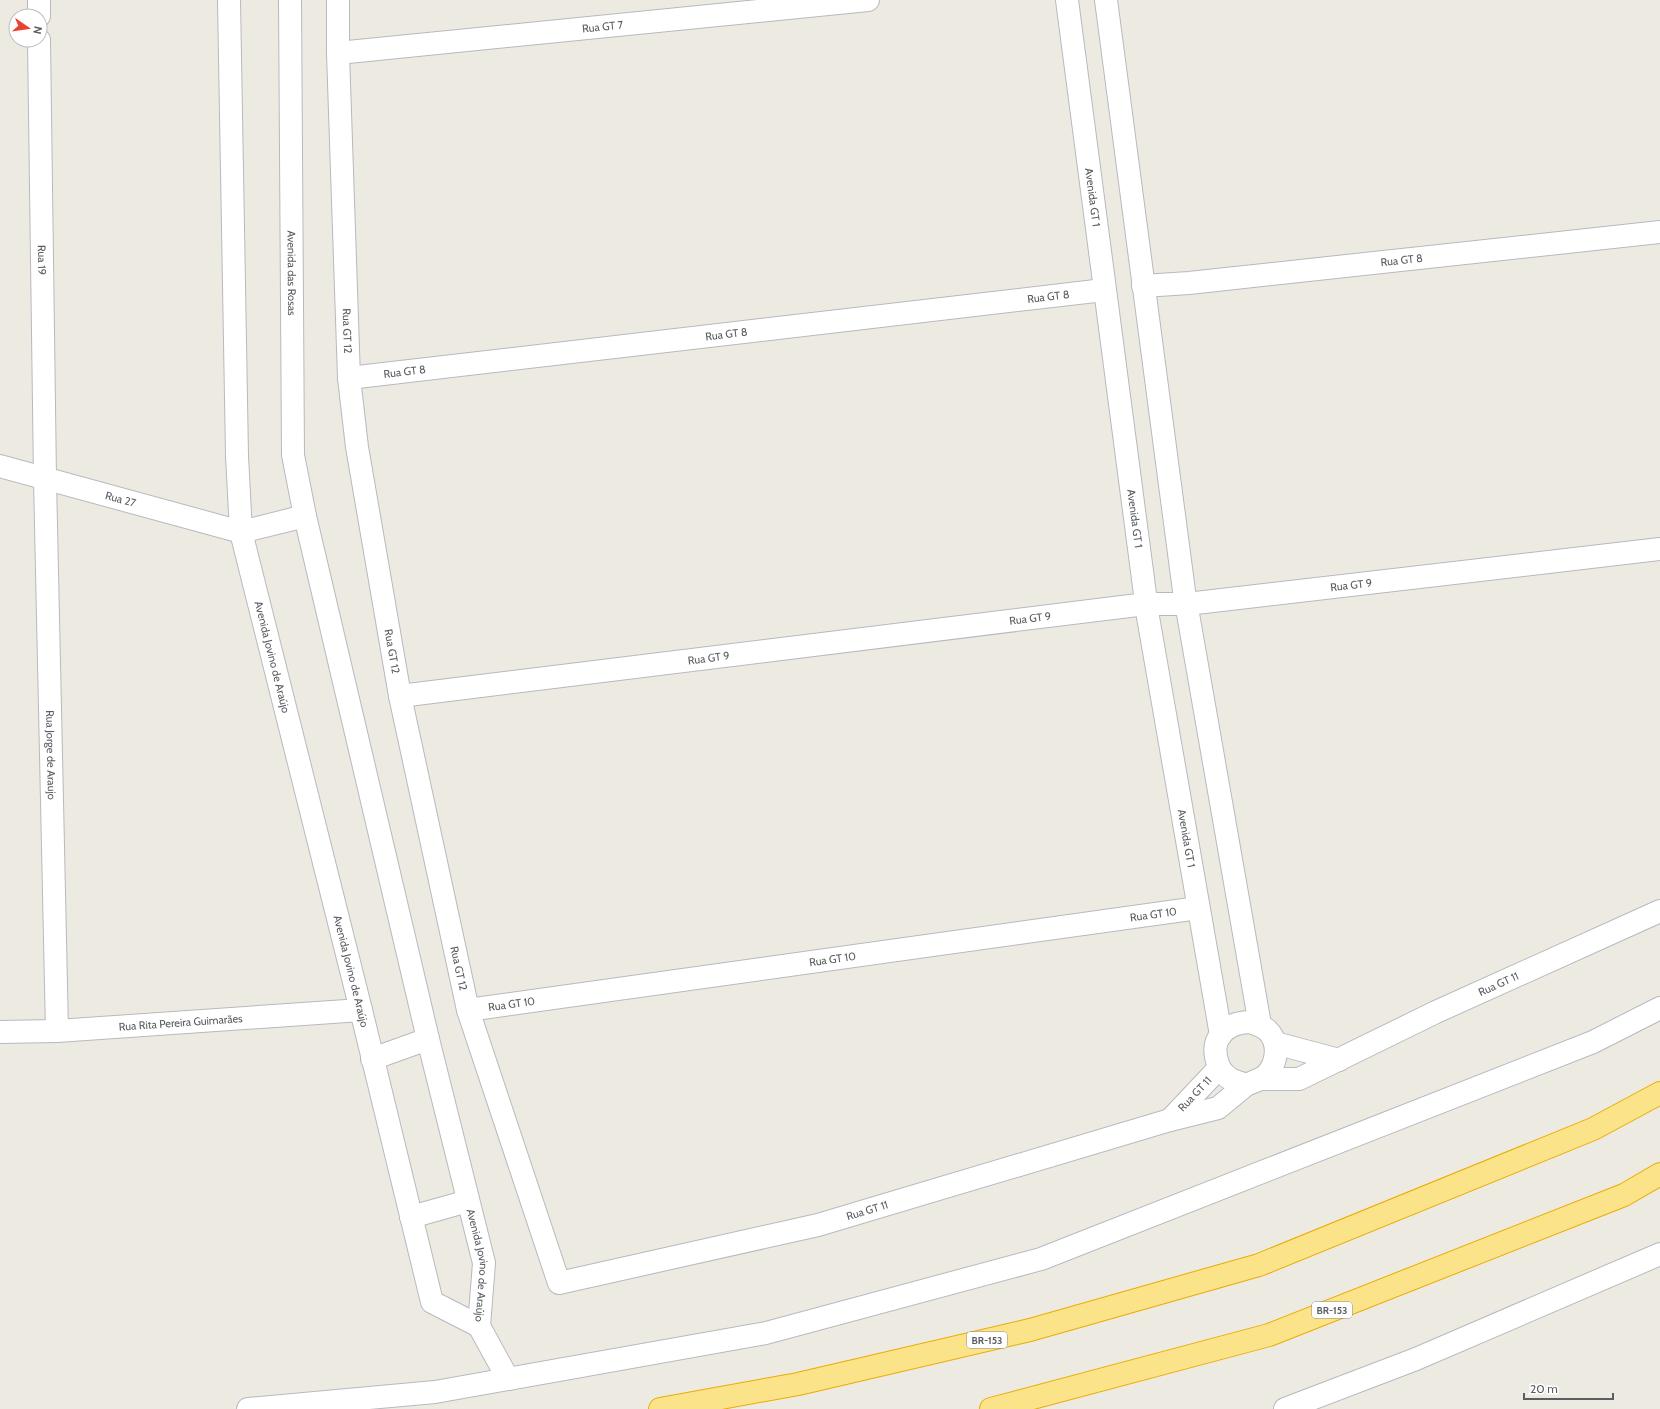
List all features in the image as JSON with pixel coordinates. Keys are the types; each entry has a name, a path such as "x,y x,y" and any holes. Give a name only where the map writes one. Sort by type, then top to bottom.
{"highway":[{"name":"BR-153","path":"660,1409 798,1384 1030,1330 1259,1265 1593,1129 1660,1093"},
{"name":"BR-153","path":"991,1409 1269,1335 1624,1195 1660,1174"}],"street":[{"path":"229,0 237,456 240,532 305,516"},
{"name":"Avenida das Rosas","path":"290,0 293,454 305,516 313,544"},
{"name":"Rua GT 12","path":"338,0 338,53 349,378 358,447 400,696 468,1010 559,1283"},
{"name":"Rua GT 7","path":"338,53 868,0"},
{"name":"Avenida GT 1","path":"1067,0 1146,604 1220,1035"},
{"path":"1106,0 1143,286 1187,604 1260,1025"},
{"name":"Rua 19","path":"39,48 45,479"},
{"name":"Rua GT 8","path":"1143,286 1197,282 1660,232"},
{"name":"Rua GT 8","path":"349,378 1104,290"},
{"name":"Rua 27","path":"0,466 240,532"},
{"name":"Rua Jorge de Araujo","path":"45,479 57,1031"},
{"name":"Avenida Jovino de Araújo","path":"240,532 361,1010 432,1302 478,1326 484,1263 428,1039 313,544"},
{"name":"Rua GT 9","path":"400,696 1146,604 1187,604 1660,549"},
{"name":"Rua GT 10","path":"468,1010 1198,908"},
{"name":"Rua GT 11","path":"559,1283 818,1225 1170,1120 1218,1108 1254,1082 1299,1078 1436,1012 1660,911"},
{"path":"248,1409 435,1392 766,1333 1041,1259 1593,1042 1660,1008"},
{"name":"Rua Rita Pereira Guimarães","path":"0,1032 57,1031 361,1010"},
{"path":"1249,1022 1260,1025 1269,1032 1275,1043 1276,1057 1271,1070 1254,1082 1230,1079 1219,1068 1215,1057 1216,1046 1220,1035 1228,1027 1238,1023 1249,1022"},
{"path":"372,1059 428,1039"},
{"path":"1275,1043 1339,1060"},
{"name":"Rua GT 11","path":"1170,1120 1219,1068"},
{"path":"411,1217 468,1201"},
{"path":"1285,1409 1416,1358 1660,1254"},
{"path":"478,1326 508,1379"}]}
